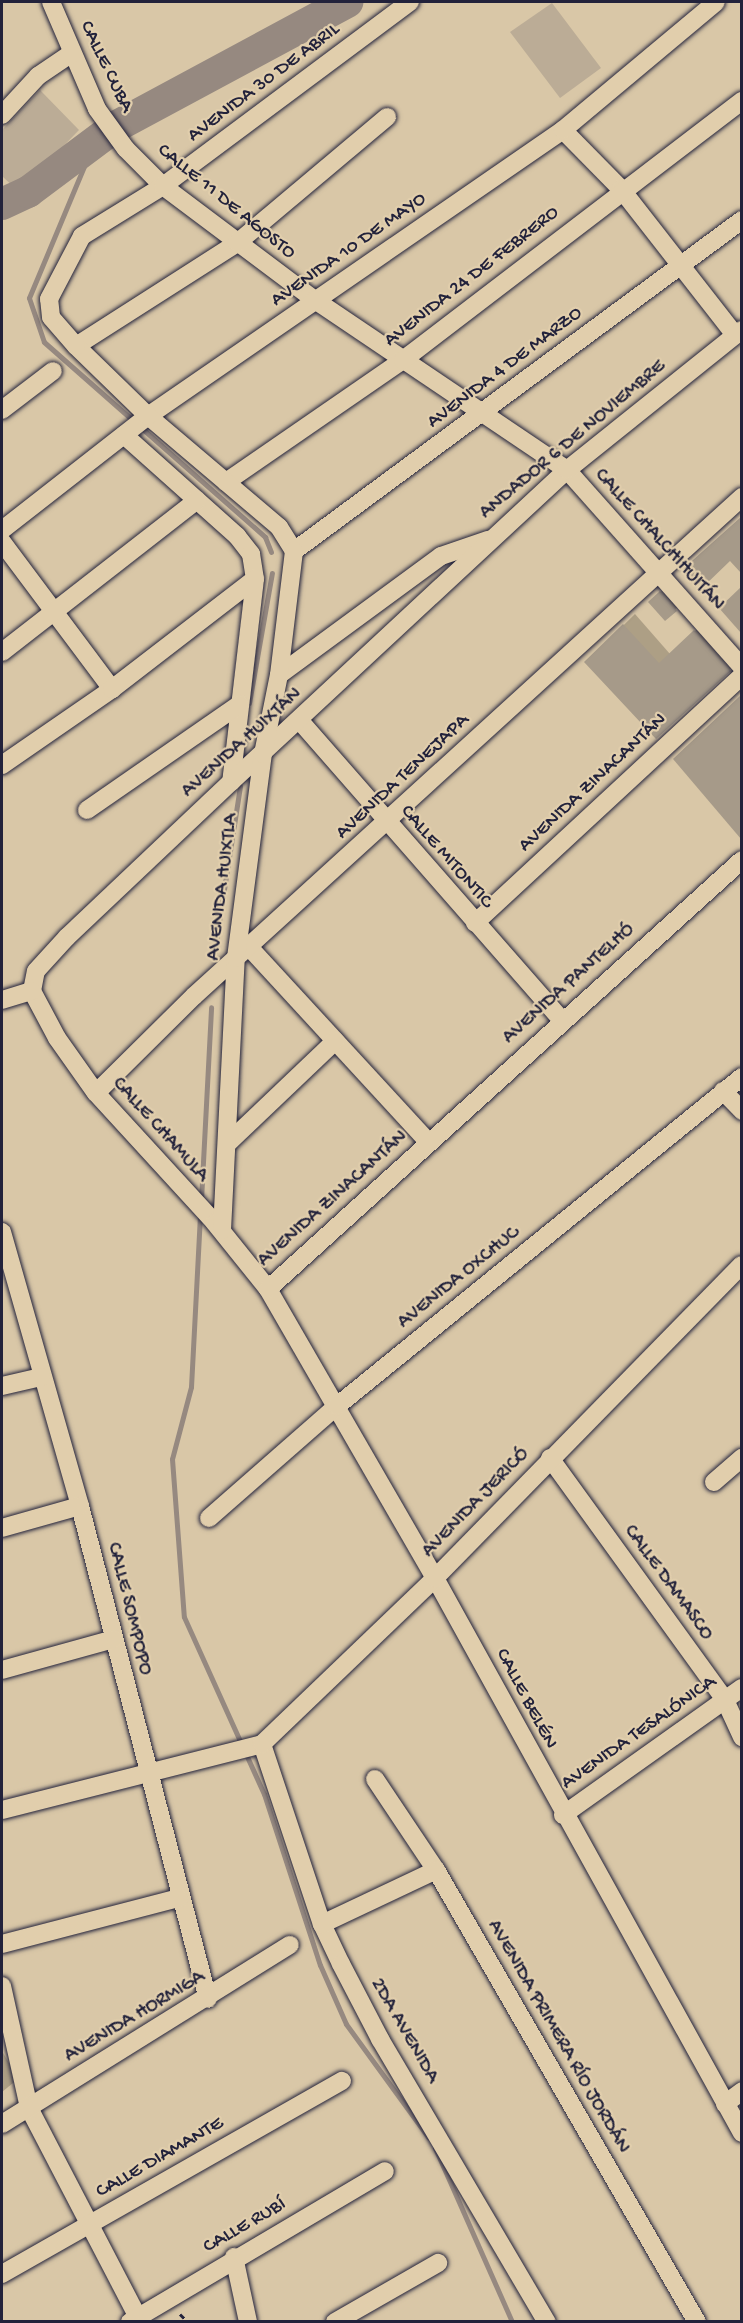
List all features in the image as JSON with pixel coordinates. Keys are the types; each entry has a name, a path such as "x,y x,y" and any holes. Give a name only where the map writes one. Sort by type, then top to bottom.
{"street":[{"name":"CALLE CUBA","path":"51,2 97,109 126,149"},
{"name":"AVENIDA 30 DE ABRIL","path":"76,346 51,317 49,299 82,236 163,186 410,2"},
{"name":"AVENIDA 10 DE MAYO","path":"2,530 136,426 563,130 716,2"},
{"path":"2,115 38,76 72,52"},
{"name":"AVENIDA 24 DE FEBRERO","path":"226,482 403,360 621,189 741,101"},
{"path":"231,782 255,579 251,554 237,536 197,500 136,426 76,346 237,243 387,117"},
{"path":"563,130 621,189 738,332"},
{"name":"CALLE 11 DE AGOSTO","path":"126,149 163,186 315,300 567,470"},
{"name":"AVENIDA 4 DE MARZO","path":"294,551 741,220"},
{"name":"ANDADOR 6 DE NOVIEMBRE","path":"279,675 441,556 496,538 567,470 738,332"},
{"path":"2,410 52,371"},
{"path":"136,426 226,482 279,527 294,551"},
{"name":"CALLE CHALCHIHUITÁN","path":"567,470 741,667"},
{"name":"AVENIDA TENEJAPA","path":"96,1093 243,952 387,824 657,572 741,497"},
{"path":"2,652 197,500"},
{"name":"AVENIDA HUIXTÁN","path":"32,991 36,971 67,937 231,782 300,721 496,538"},
{"path":"2,542 111,689"},
{"name":"AVENIDA HUIXTLA","path":"218,1226 228,1143 262,754 279,675 294,551"},
{"path":"2,765 111,689 255,579"},
{"name":"AVENIDA ZINACANTÁN","path":"475,923 741,676"},
{"path":"87,810 240,704"},
{"name":"CALLE MITONTIC","path":"300,721 387,824 562,1020"},
{"name":"AVENIDA PANTELHÓ","path":"429,1143 741,860"},
{"path":"243,952 335,1041 429,1143"},
{"path":"2,1000 32,991"},
{"name":"CALLE CHAMULA","path":"32,991 57,1038 96,1093 218,1226 268,1289"},
{"path":"228,1143 335,1041"},
{"name":"AVENIDA OXCHUC","path":"209,1518 337,1406 741,1077"},
{"path":"723,1091 741,1111"},
{"name":"AVENIDA ZINACANTÁN","path":"268,1289 429,1143"},
{"name":"CALLE SOMPOPO","path":"3,1241 80,1506 179,1898 208,1999"},
{"name":"AVENIDA JERICÓ","path":"2,1810 258,1745 435,1578 741,1265"},
{"name":"CALLE BELÉN","path":"268,1289 435,1578 563,1815 741,2133"},
{"path":"2,1386 41,1377"},
{"name":"CALLE DAMASCO","path":"550,1458 725,1700 741,1737"},
{"path":"714,1482 741,1458"},
{"path":"2,1528 80,1506"},
{"path":"2,1670 114,1639"},
{"name":"AVENIDA TESALÓNICA","path":"563,1815 741,1688"},
{"name":"2DA AVENIDA","path":"258,1745 322,1924 380,2039 547,2322"},
{"name":"AVENIDA PRIMERA RÍO JORDÁN","path":"375,1779 436,1870 697,2322"},
{"path":"322,1924 436,1870"},
{"path":"2,1944 179,1898"},
{"name":"AVENIDA HORMIGA","path":"2,2124 208,1999 290,1945"},
{"path":"2,1986 29,2108 89,2224 134,2319"},
{"name":"CALLE DIAMANTE","path":"2,2274 342,2081"},
{"path":"725,2104 741,2091"},
{"name":"CALLE RUBÍ","path":"134,2319 234,2257 385,2171"},
{"path":"234,2257 248,2322"},
{"path":"335,2322 438,2263"}],"path":[{"path":"180,2313 188,2322"}],"shaded area":[{"path":"552,3 601,68 560,98 510,32"},
{"path":"40,90 79,130 19,192 2,176 2,130"}],"building":[{"path":"741,517 741,573 730,561 702,588 684,568"},
{"path":"741,587 741,633 719,608"},
{"path":"660,591 677,611 665,621 648,602"},
{"path":"623,624 659,663 694,630 731,671 656,739 584,662"},
{"path":"741,695 741,839 673,759"}],"waterway":[{"path":"2,204 28,192 115,127 347,2"},
{"path":"95,140 29,298 44,342 265,537 271,552"},
{"path":"249,703 272,573"},
{"path":"214,954 240,786"},
{"path":"201,1200 211,1007"},
{"path":"200,1215 191,1387 172,1459 184,1617 264,1794 320,1965 346,2024 428,2137"},
{"path":"435,2148 512,2322"}]}
